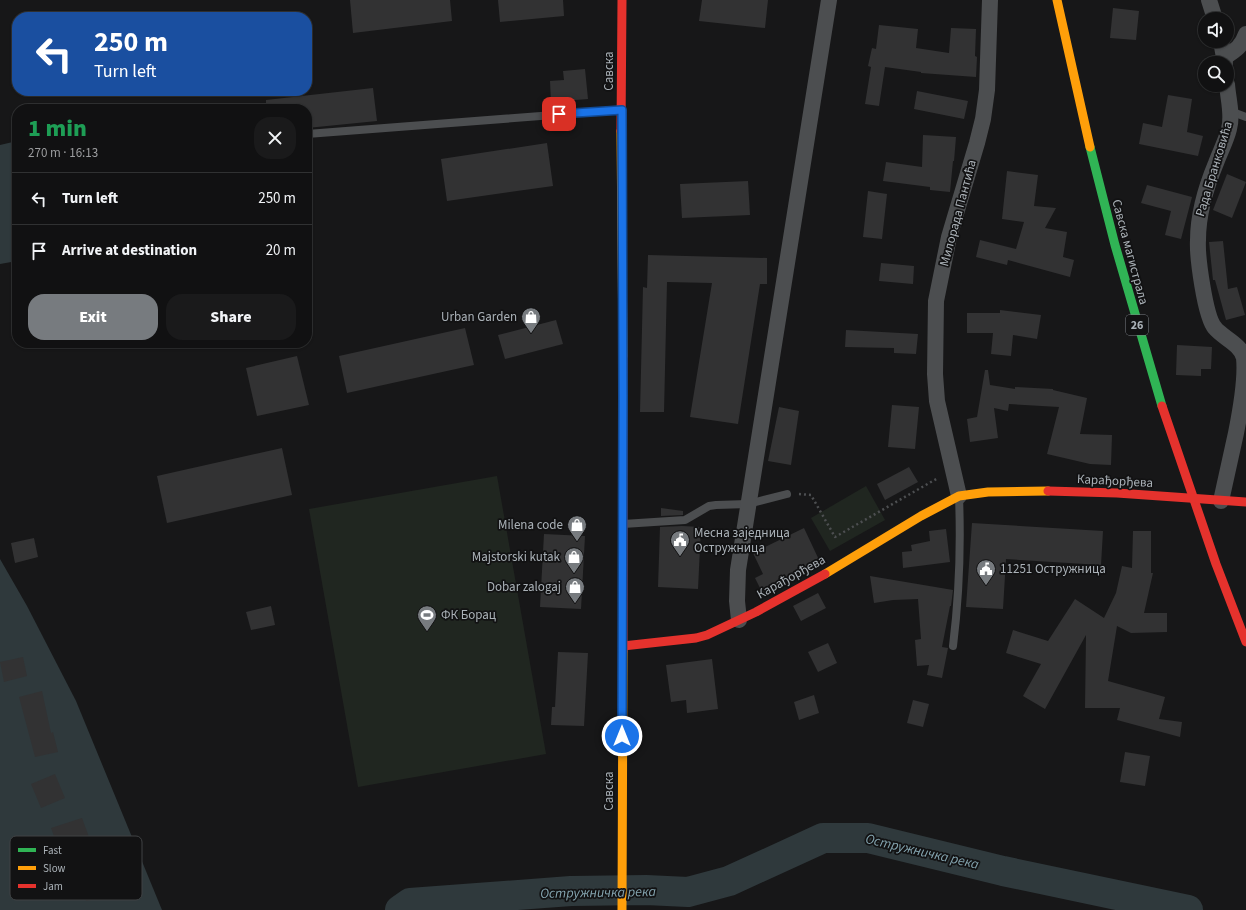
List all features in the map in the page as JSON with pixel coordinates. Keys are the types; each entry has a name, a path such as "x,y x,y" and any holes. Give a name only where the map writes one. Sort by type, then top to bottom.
{"street":[{"name":"Савска","path":"622,0 622,910"},
{"path":"739,620 737,601 738,570 829,0"},
{"name":"Милорада Пантића","path":"959,496 937,401 935,374 936,301 949,237 983,119 987,90 990,0"},
{"name":"Савска магистрала","path":"1057,0 1100,191 1132,306 1183,472 1246,642"},
{"path":"1209,0 1213,12"},
{"path":"1229,56 1242,44 1246,34"},
{"name":"Рада Бранковића","path":"1221,501 1242,402 1245,358 1238,347 1213,327 1202,285 1198,223 1215,166 1229,130 1230,111 1228,92"},
{"name":"Карађорђева","path":"623,646 696,638 708,635 808,584 921,516 959,496 988,492 1037,492 1117,494 1246,502"}],"lane":[{"path":"312,134 622,110"},
{"path":"1230,111 1246,117"},
{"path":"622,524 685,520 709,506 748,504 787,494"},
{"path":"953,646 957,610 960,521 959,496"}],"path":[{"path":"787,494 811,495 835,536 937,478 954,476"}],"shaded area":[{"path":"12,142 12,262 0,264 0,145"},
{"name":"ФК Борац","path":"497,476 546,754 358,787 309,509"},
{"path":"866,486 885,520 830,551 811,518"},
{"path":"0,559 27,606 76,701 132,836 10,836 10,900 142,900 142,861 162,910 0,910"}],"building":[{"path":"350,0 450,0 452,21 353,33"},
{"path":"498,0 563,0 564,16 500,22"},
{"path":"702,0 768,0 765,28 699,21"},
{"path":"1113,8 1139,11 1136,40 1110,38"},
{"path":"879,25 918,29 916,48 949,53 951,28 976,29 976,77 921,73 885,67 879,106 865,104 871,67 868,66 872,48 876,49"},
{"path":"585,69 588,99 551,102 550,81 564,80 563,71"},
{"path":"373,88 377,121 312,128 312,104 266,104 266,100"},
{"path":"917,91 968,101 964,119 914,109"},
{"path":"1168,95 1192,99 1187,132 1203,136 1198,156 1139,144 1143,123 1162,127"},
{"path":"923,135 956,137 950,192 930,190 930,187 883,181 886,162 922,167"},
{"path":"547,143 553,186 447,201 441,159"},
{"path":"1007,171 1038,175 1034,206 1056,208 1045,228 1067,232 1063,257 1074,260 1070,277 1008,260 1007,265 976,257 980,240 1016,249 1024,222 1002,219"},
{"path":"1227,174 1246,182 1232,218 1213,210"},
{"path":"748,181 750,215 682,218 680,184"},
{"path":"1147,185 1192,197 1181,239 1165,235 1171,211 1141,203"},
{"path":"868,191 887,194 882,239 863,237"},
{"path":"1223,241 1228,289 1237,287 1245,315 1226,320 1215,280 1213,280 1209,242"},
{"path":"648,255 767,258 767,284 760,284 738,424 690,417 712,283 667,282 664,412 640,412 643,287 647,288"},
{"path":"881,263 914,266 913,284 879,281"},
{"path":"1000,310 1041,315 1037,339 1013,335 1011,356 991,354 993,333 967,333 967,313 1000,313"},
{"path":"556,320 563,344 505,359 498,335"},
{"path":"465,328 474,365 347,393 339,356"},
{"path":"846,330 918,334 916,354 894,353 894,348 845,347"},
{"path":"1177,345 1212,347 1211,369 1201,369 1201,376 1176,375"},
{"path":"297,356 309,405 257,416 246,368"},
{"path":"985,370 988,370 990,385 1015,389 1015,387 1053,389 1087,398 1080,434 1112,435 1111,465 1090,464 1047,454 1059,407 1009,404 1008,411 994,408 998,438 970,442 967,419 977,417"},
{"path":"892,405 919,407 915,449 888,447"},
{"path":"779,407 799,411 791,465 768,461"},
{"path":"282,448 292,495 167,523 157,476"},
{"path":"909,467 918,482 885,500 877,484"},
{"path":"661,508 683,511 683,515 661,516"},
{"name":"11251 Остружница","path":"972,523 1103,531 1101,565 1006,559 1003,609 966,607"},
{"name":"Месна заједница Остружница","path":"660,527 701,527 698,589 658,587"},
{"path":"804,528 820,562 763,594 755,578 763,574 753,553"},
{"path":"946,529 950,562 903,568 902,552 912,551 911,545 930,541 929,531"},
{"path":"1133,531 1151,531 1151,573 1153,573 1144,613 1167,613 1167,632 1131,633 1117,626 1108,681 1165,697 1159,719 1182,722 1180,737 1117,720 1120,708 1085,708 1086,635 1045,709 1023,696 1041,664 1006,653 1013,630 1048,641 1075,599 1104,618 1116,593 1122,566 1132,568"},
{"path":"544,534 585,536 581,609 540,607"},
{"path":"34,538 38,557 15,563 11,543"},
{"path":"870,576 953,590 942,647 948,648 942,678 927,675 929,665 917,666 915,640 921,639 918,599 893,600 874,603"},
{"path":"818,593 826,608 801,621 793,606"},
{"path":"271,606 275,625 251,630 246,612"},
{"path":"828,643 837,663 818,672 808,652"},
{"path":"558,652 588,653 584,726 551,725 552,707 555,707"},
{"path":"23,657 27,676 4,682 0,662"},
{"path":"712,659 718,709 687,713 686,700 671,702 666,665"},
{"path":"42,691 51,733 53,732 58,752 35,757 19,697"},
{"path":"814,695 819,713 799,720 794,702"},
{"path":"913,700 929,704 923,727 907,723"},
{"path":"1125,752 1150,756 1145,786 1120,782"},
{"path":"55,774 65,798 41,808 31,784"},
{"path":"82,818 89,836 54,836 51,828"}],"waterway":[{"name":"Остружничка река","path":"400,910 410,903 571,891 646,890 688,892 729,881 823,838 868,838 1003,871 1188,910"}],"traffic: fast":[{"path":"1090,147 1115,245 1162,406"}],"traffic: slow":[{"path":"1057,0 1090,147"},
{"path":"621,131 623,356"},
{"path":"825,574 921,516 959,496 988,492 1048,491"},
{"path":"622,910 623,651"}],"traffic: jam":[{"path":"621,131 622,0"},
{"path":"623,356 623,651"},
{"path":"1162,406 1216,564 1246,642"},
{"path":"1048,491 1117,493 1246,502"},
{"path":"623,646 696,638 707,635 756,612 825,574"}],"place":[{"name":"Urban Garden","path":"531,334"},
{"name":"Milena code","path":"577,542"},
{"name":"Месна заједница Остружница","path":"680,557"},
{"name":"Majstorski kutak","path":"574,574"},
{"name":"11251 Остружница","path":"986,586"},
{"name":"Dobar zalogaj","path":"575,604"},
{"name":"ФК Борац","path":"427,632"}],"route":[{"path":"559,114 622,110 622,736"}]}
